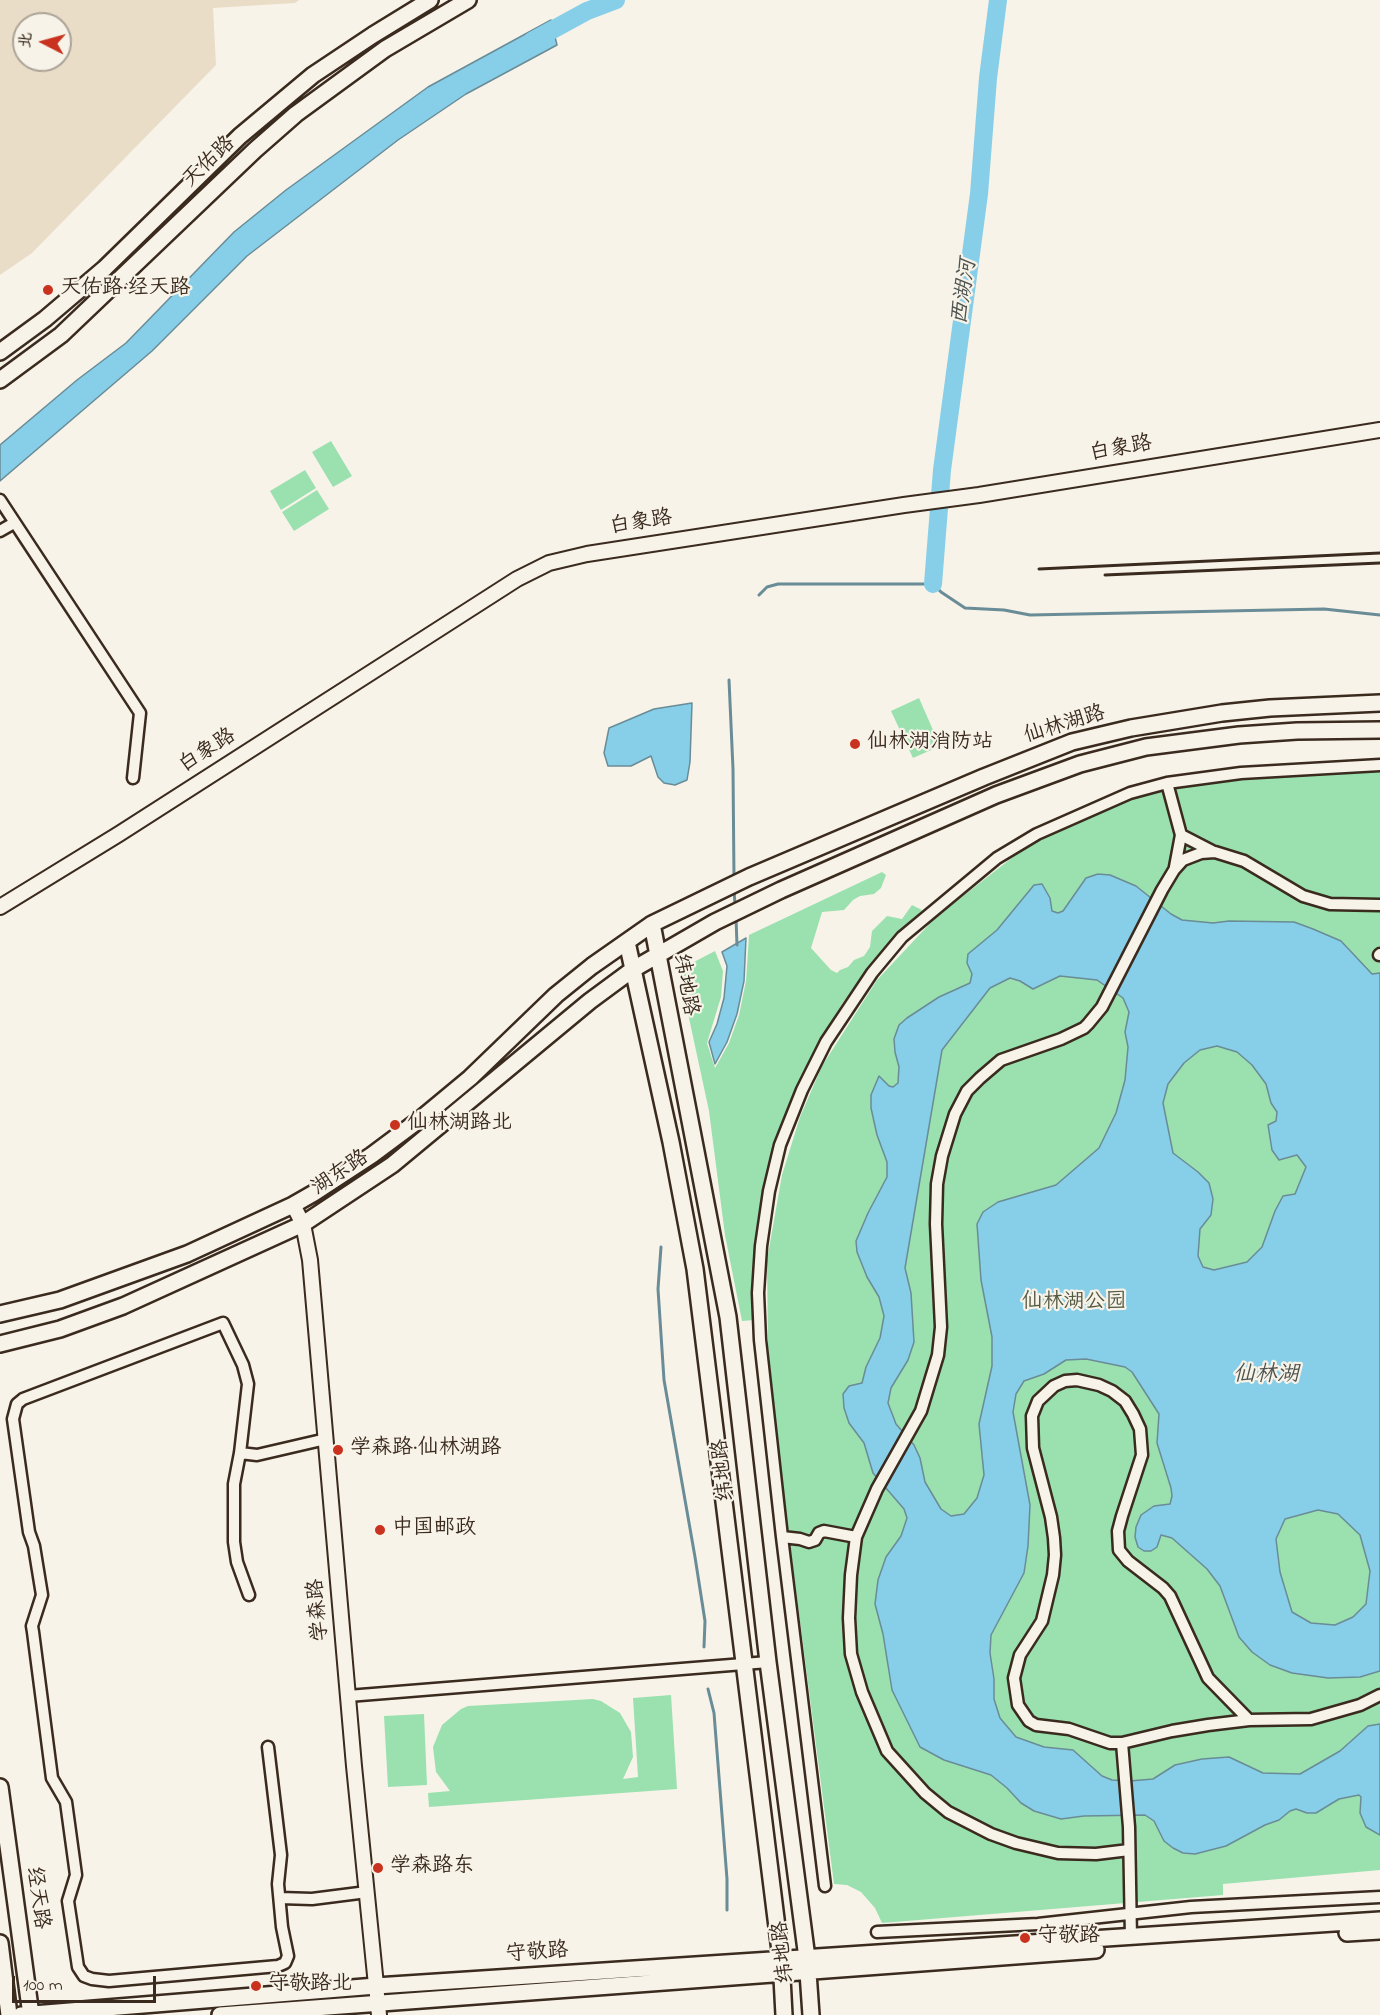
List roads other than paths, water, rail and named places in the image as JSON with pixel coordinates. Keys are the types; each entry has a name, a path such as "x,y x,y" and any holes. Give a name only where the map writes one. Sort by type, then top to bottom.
{"main road":[{"name":"天佑路","path":"0,352 45,319 105,268 240,136 313,75 430,0"},
{"name":"天佑路","path":"0,380 62,335 255,150 296,114 385,49 468,0"},
{"name":"仙林湖路","path":"652,924 716,891 1072,742 1179,719 1270,708 1380,703"},
{"path":"1179,719 1181,741"},
{"name":"仙林湖路","path":"657,954 748,906 996,795 1080,764 1146,747 1181,741 1297,731 1380,730"},
{"name":"湖东路","path":"0,1314 60,1300 132,1275 187,1254 293,1205 372,1155 423,1118 470,1077 556,995 652,924"},
{"name":"纬地路","path":"652,924 728,1317 768,1662 808,1965 811,2015"},
{"name":"纬地路","path":"627,942 671,1142 695,1269 781,1959 784,2015"},
{"name":"湖东路","path":"0,1344 60,1329 123,1306 303,1224 392,1165 590,1001 657,954"},
{"name":"经天路","path":"0,1787 28,2015"},
{"name":"守敬路","path":"220,2015 378,2009 782,1975 808,1965 1380,1920"},
{"name":"守敬路","path":"28,2015 376,1986 781,1959 808,1965 1144,1947 1380,1931"},
{"name":"经天路","path":"0,1943 9,2015"}],"street":[{"name":"白象路","path":"0,907 119,834 517,579 549,563 586,554 979,495 1380,430"},
{"path":"0,501 140,713 133,778"},
{"path":"0,531 14,523"},
{"path":"825,1886 782,1537 760,1340 758,1293 761,1246 769,1191 780,1145 802,1090 826,1042 872,973 902,937 997,858 1037,834 1130,793 1167,783 1241,773 1380,765"},
{"path":"1167,783 1181,835 1174,870"},
{"path":"1181,835 1202,848 1244,861 1303,896 1330,904 1380,905"},
{"path":"1130,1850 1076,1855 1016,1843 948,1812 925,1793 887,1751 862,1692 851,1654 849,1618 851,1575 856,1537 877,1489 921,1411 938,1355 941,1327 936,1224 937,1184 942,1156 955,1114 967,1092 1001,1060 1061,1039 1084,1028 1102,1007 1174,870 1183,860 1191,856 1215,852"},
{"name":"学森路","path":"293,1205 303,1224 310,1260 378,2009"},
{"path":"249,1595 237,1562 234,1542 234,1484 248,1384 243,1365 223,1323 17,1404 13,1419 28,1532 34,1546 42,1595 32,1626 52,1778 66,1802 76,1875 68,1900 78,1967 84,1976 109,1981 278,1966 285,1963 288,1956 282,1927 278,1884 281,1855 268,1747"},
{"path":"1249,1720 1208,1678 1170,1596 1163,1588 1128,1562 1119,1550 1118,1531 1142,1455 1140,1429 1125,1401 1112,1391 1089,1382 1065,1381 1046,1392 1038,1401 1032,1416 1031,1430 1033,1448 1051,1517 1055,1555 1045,1610 1038,1628 1020,1655 1014,1678 1014,1692 1022,1713 1029,1721 1036,1725 1060,1727 1110,1743 1122,1743 1172,1731 1249,1720 1311,1719 1360,1706 1380,1695"},
{"path":"240,1453 257,1455 326,1439"},
{"path":"782,1537 809,1542 815,1540 819,1533 824,1531 856,1537"},
{"path":"348,1696 768,1662"},
{"path":"1122,1743 1130,1827 1131,1938"},
{"path":"280,1898 312,1899 367,1892"},
{"path":"877,1932 1038,1924 1191,1908 1380,1897"}],"water":[{"path":"551,20 557,45 466,94 398,140 247,256 152,351 0,481 0,445 77,380 126,343 234,232 286,190 428,87"},
{"path":"692,703 690,762 687,780 675,785 664,783 658,777 651,756 631,766 608,766 604,753 609,728 654,709"},
{"name":"仙林湖","path":"1098,874 1110,875 1136,886 1182,920 1213,923 1229,921 1294,922 1341,941 1372,974 1380,973 1380,1671 1360,1677 1328,1678 1292,1673 1270,1665 1252,1652 1239,1637 1220,1586 1207,1569 1172,1538 1161,1535 1157,1547 1151,1551 1144,1551 1138,1547 1135,1537 1141,1515 1154,1506 1170,1504 1172,1496 1157,1443 1159,1414 1132,1372 1125,1367 1086,1359 1066,1360 1044,1374 1024,1381 1016,1394 1013,1412 1030,1505 1028,1546 1024,1573 991,1635 990,1653 994,1699 1000,1718 1016,1737 1044,1747 1073,1750 1102,1776 1112,1780 1153,1779 1175,1765 1202,1759 1229,1757 1263,1773 1300,1774 1340,1751 1368,1726 1380,1724 1380,1835 1366,1827 1360,1813 1361,1797 1359,1795 1339,1799 1316,1813 1296,1809 1290,1811 1279,1820 1226,1846 1195,1854 1183,1853 1164,1841 1154,1821 1145,1815 1084,1816 1061,1819 1034,1811 1021,1803 991,1775 944,1760 920,1747 892,1690 883,1634 875,1604 878,1580 886,1557 901,1536 907,1518 904,1509 873,1473 864,1443 849,1423 844,1408 843,1394 849,1386 862,1383 866,1367 880,1338 884,1316 879,1297 867,1277 857,1252 856,1241 887,1177 887,1162 877,1135 871,1108 871,1095 879,1076 889,1086 893,1087 898,1083 899,1067 894,1039 899,1025 939,997 970,983 972,974 967,963 968,954 997,930 1034,885 1042,884 1050,898 1052,911 1058,913 1063,911 1086,878","holes":["1060,976 1097,980 1123,998 1129,1012 1125,1032 1128,1047 1125,1080 1116,1113 1099,1148 1056,1185 998,1202 983,1212 977,1224 981,1280 992,1337 992,1366 979,1424 984,1475 977,1498 964,1514 951,1516 941,1509 925,1482 920,1458 914,1445 896,1424 888,1403 891,1388 908,1360 914,1342 911,1293 905,1268 942,1050 990,988 1010,978 1033,989","1217,1046 1237,1052 1252,1065 1266,1084 1271,1103 1277,1112 1276,1121 1268,1125 1272,1150 1279,1160 1297,1155 1306,1167 1295,1194 1283,1196 1262,1247 1247,1262 1214,1270 1203,1267 1198,1256 1200,1229 1211,1215 1213,1199 1209,1183 1173,1153 1163,1103 1168,1084 1184,1063 1200,1050","1318,1510 1338,1514 1360,1535 1370,1571 1366,1604 1353,1617 1335,1625 1311,1623 1292,1612 1280,1572 1276,1539 1285,1519"]},
{"path":"746,938 744,981 737,1014 727,1042 715,1064 709,1042 724,998 727,966 722,952"}],"waterway":[{"path":"532,41 587,11 616,0"},
{"name":"西湖河","path":"933,584 942,470 979,194 988,78 998,0"},
{"path":"759,595 767,587 778,584 933,584 965,608 1004,610 1030,615 1324,609 1380,615"},
{"path":"729,680 734,879"},
{"path":"734,888 735,906"},
{"path":"736,918 737,945"},
{"path":"661,1247 658,1289 664,1380 705,1621 704,1647"},
{"path":"708,1689 714,1713 727,1879 727,1910"}],"railway":[{"path":"1039,569 1380,553"},
{"path":"1105,575 1380,563"}],"place":[{"name":"天佑路·经天路","path":"48,290"},
{"name":"仙林湖消防站","path":"855,744"},
{"name":"仙林湖路北","path":"395,1125"},
{"name":"学森路·仙林湖路","path":"338,1450"},
{"name":"中国邮政","path":"380,1530"},
{"name":"学森路东","path":"378,1868"},
{"name":"守敬路","path":"1025,1938"},
{"name":"守敬路北","path":"256,1986"}],"park label":[{"name":"仙林湖公园","path":"1074,1304"}]}
